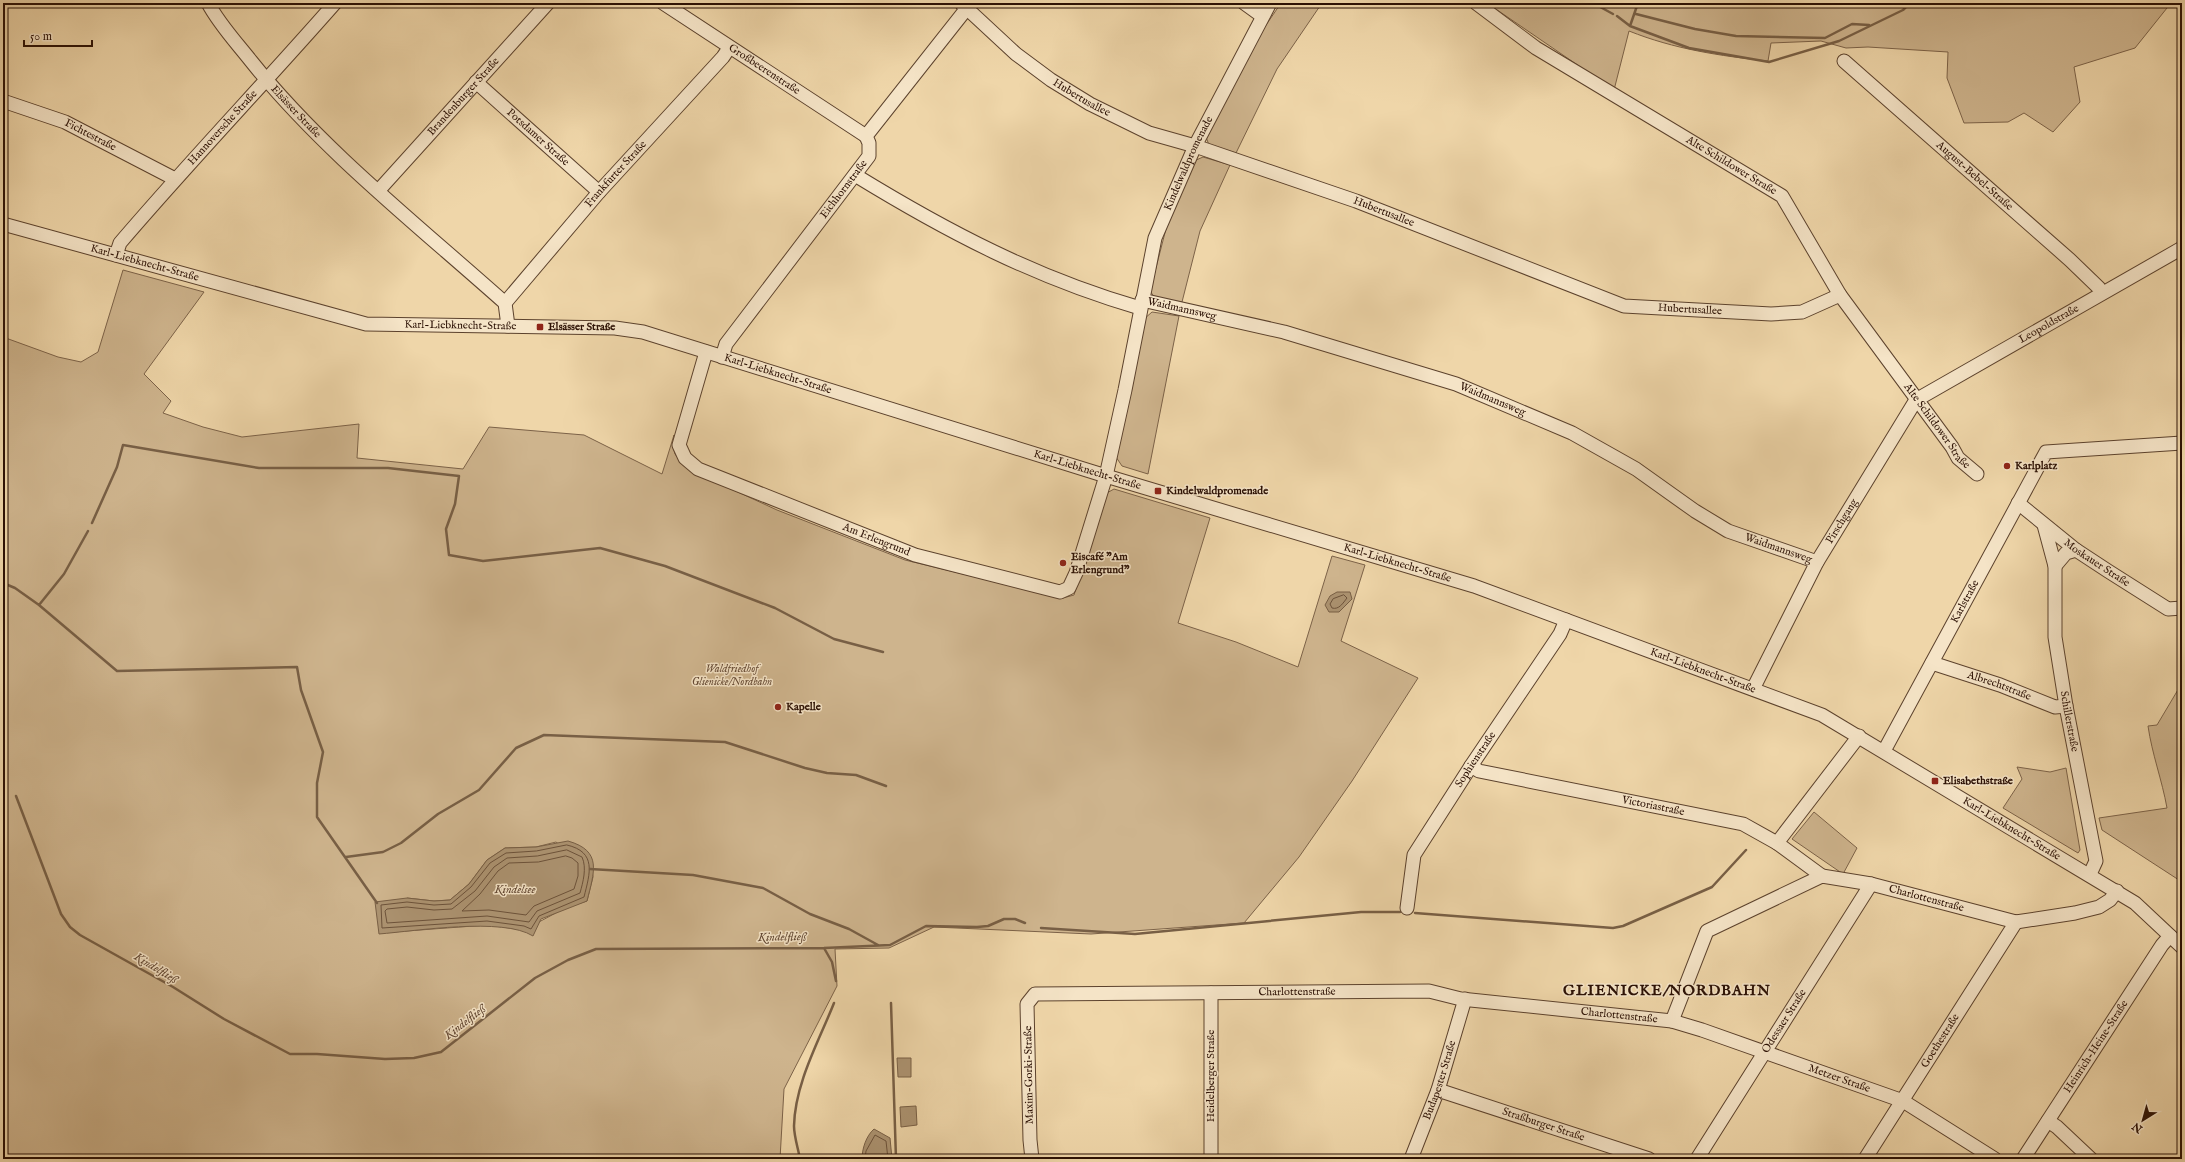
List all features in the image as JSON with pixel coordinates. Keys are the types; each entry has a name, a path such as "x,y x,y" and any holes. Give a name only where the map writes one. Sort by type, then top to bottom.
{"street":[{"name":"Elsässer Straße","path":"208,3 216,17 267,81 318,135 505,303"},
{"name":"Hannoversche Straße","path":"116,255 120,243 174,179 267,81 334,3"},
{"name":"Brandenburger Straße","path":"379,190 548,3"},
{"name":"Großbeerenstraße","path":"663,3 729,48 866,136"},
{"path":"1244,3 1262,16"},
{"name":"Kindelwaldpromenade","path":"1106,476 1157,232 1195,146 1270,3"},
{"name":"Alte Schildower Straße","path":"1476,3 1536,48 1782,196 1840,295 1952,447 1958,458 1977,474"},
{"path":"866,136 966,4"},
{"name":"Hubertusallee","path":"966,4 1016,54 1051,80 1090,104 1149,133 1195,146 1356,201 1624,306 1771,314 1802,312 1840,295"},
{"name":"Frankfurter Straße","path":"505,303 599,192 723,57 729,48"},
{"name":"August-Bebel-Straße","path":"1844,61 2070,260 2099,288 2102,293"},
{"name":"Potsdamer Straße","path":"476,82 599,192"},
{"name":"Fichtestraße","path":"3,101 65,122 174,179"},
{"name":"Eichhornstraße","path":"722,357 726,344 869,156 869,143 866,136"},
{"name":"Waidmannsweg","path":"855,176 924,217 1012,262 1094,295 1284,332 1456,384 1572,434 1636,469 1695,511 1728,531 1817,562"},
{"name":"Karl-Liebknecht-Straße","path":"3,224 366,324 630,329 1106,476 1474,586 1822,715 2117,891 2143,910 2182,947"},
{"name":"Leopoldstraße","path":"1916,400 2182,248"},
{"path":"505,303 508,326"},
{"name":"Am Erlengrund","path":"706,352 679,445 684,458 698,469 915,555 1060,592 1064,591 1071,585 1076,573 1106,476"},
{"name":"Pirschgang","path":"1753,689 1817,562 1916,400"},
{"name":"Karlstraße","path":"1884,751 2046,452 2182,443"},
{"name":"Moskauer Straße","path":"2018,504 2076,550 2168,609 2182,608"},
{"name":"Schillerstraße","path":"2044,525 2055,566 2055,637 2066,706 2096,861 2090,874"},
{"path":"2055,566 2066,553 2076,550"},
{"name":"Sophienstraße","path":"1407,908 1414,855 1471,766 1560,634 1566,620"},
{"name":"Albrechtstraße","path":"1932,663 2000,686 2055,707 2066,706"},
{"path":"1777,843 1859,736"},
{"name":"Victoriastraße","path":"1471,766 1479,771 1743,824 1777,843 1822,876"},
{"name":"Charlottenstraße","path":"1035,994 1400,990 1429,991 1465,999 1672,1021 1707,931 1822,876 1871,884 2016,922 2075,913 2099,907 2110,900 2117,891"},
{"name":"Odessaer Straße","path":"1697,1159 1871,884"},
{"name":"Goethestraße","path":"1865,1159 2016,922"},
{"name":"Heinrich-Heine-Straße","path":"2023,1159 2162,945 2170,936"},
{"name":"Heidelberger Straße","path":"1211,993 1211,1159"},
{"name":"Maxim-Gorki-Straße","path":"1032,1159 1030,1140 1027,1004 1035,994"},
{"name":"Budapester Straße","path":"1411,1159 1438,1090 1465,999"},
{"name":"Metzer Straße","path":"1672,1021 1702,1030 1903,1101 1995,1159"},
{"name":"Straßburger Straße","path":"1438,1090 1649,1159"},
{"path":"2048,1121 2057,1127 2091,1159"}],"green space":[{"path":"1281,3 1322,3 1277,69 1236,153 1209,145 1206,137 1264,28"},
{"path":"1487,3 2171,3 2135,48 2074,67 2080,102 2053,132 2024,113 2008,122 1964,123 1947,78 1948,52 1868,47 1846,48 1821,41 1771,43 1768,61 1697,51 1663,43 1629,31 1614,90"},
{"path":"1203,157 1230,165 1200,231 1182,302 1155,298 1150,291 1168,221 1194,161"},
{"name":"Waldfriedhof Glienicke/Nordbahn","path":"123,270 204,292 144,374 171,401 163,413 203,427 242,437 359,424 357,458 463,469 489,427 584,435 662,474 674,435 673,445 675,454 681,462 727,487 777,510 905,560 1063,598 1074,595 1105,494 1114,489 1210,518 1178,623 1236,642 1298,667 1332,556 1365,565 1341,641 1418,678 1352,781 1299,857 1244,923 1091,934 934,927 889,948 835,949 837,986 784,1089 780,1159 3,1159 3,337 58,357 81,362 98,352","holes":["556,842 592,869 593,877 587,901 565,908 524,930 487,925 379,933 407,898 434,901 450,900 469,884 487,860 505,848 536,847"]},
{"path":"1152,312 1179,316 1148,474 1122,466 1116,457 1144,319"},
{"path":"2182,683 2182,882 2102,830 2099,818 2167,808 2148,726 2157,725"},
{"path":"2017,767 2050,772 2066,768 2080,850 2078,853 2003,808 2022,779"},
{"path":"1814,812 1857,848 1843,874 1792,839"}],"water":[{"path":"1337,592 1350,592 1352,599 1339,612 1329,612 1325,605 1330,596"},
{"name":"Kindelsee","path":"568,841 579,845 587,851 591,857 593,872 587,901 541,919 533,936 519,930 481,926 436,928 379,934 375,902 407,898 434,901 450,900 469,884 487,860 505,848 536,847"},
{"path":"897,1058 911,1058 911,1077 898,1077"},
{"path":"916,1106 917,1125 901,1127 900,1107"},
{"path":"874,1129 890,1138 892,1159 862,1159 865,1143"}],"waterway":[{"path":"1593,3 1613,14"},
{"path":"1630,26 1638,3"},
{"path":"1617,16 1630,26 1689,48 1769,62 1839,41 1903,10 1910,3"},
{"path":"1636,14 1695,29 1736,36 1825,38 1852,24 1869,25"},
{"path":"92,523 117,467 123,445 259,468 388,468 459,476 455,504 446,529 449,555 483,561 600,548 665,566 775,608 834,639 883,652"},
{"path":"39,605 64,574 88,531"},
{"path":"3,583 15,588 39,605 117,671 297,667 301,690 323,752 317,783 317,817 377,903"},
{"path":"346,857 383,852 401,843 438,814 479,790 516,748 544,735 725,742 805,768 827,773 856,775 886,786"},
{"name":"Kindelfließ","path":"3,766 6,771"},
{"name":"Kindelfließ","path":"16,796 61,914 70,927 80,935 173,987 224,1019 290,1054 317,1054 385,1059 414,1058 441,1052 535,978 568,960 596,949 824,948 890,945 926,926 977,927 988,926 1004,919 1015,919 1025,923"},
{"path":"1415,913 1613,928 1623,926 1712,887 1746,850"},
{"path":"590,869 693,875 763,888 810,914 849,929 878,945"},
{"path":"1041,928 1135,934 1361,912 1400,912"},
{"path":"824,948 832,962 836,981"},
{"name":"Kindelfließ","path":"800,1159 795,1138 795,1110 803,1078 834,1003"},
{"name":"Kindelfließ","path":"891,1003 896,1159"}],"place":[{"name":"Elsässer Straße","path":"540,327"},
{"name":"Karlplatz","path":"2007,466"},
{"name":"Kindelwaldpromenade","path":"1158,491"},
{"name":"Eiscafé \"Am Erlengrund\"","path":"1063,563"},
{"name":"Kapelle","path":"778,707"},
{"name":"Elisabethstraße","path":"1935,781"}],"district":[{"name":"GLIENICKE/NORDBAHN","path":"1667,990"}]}
